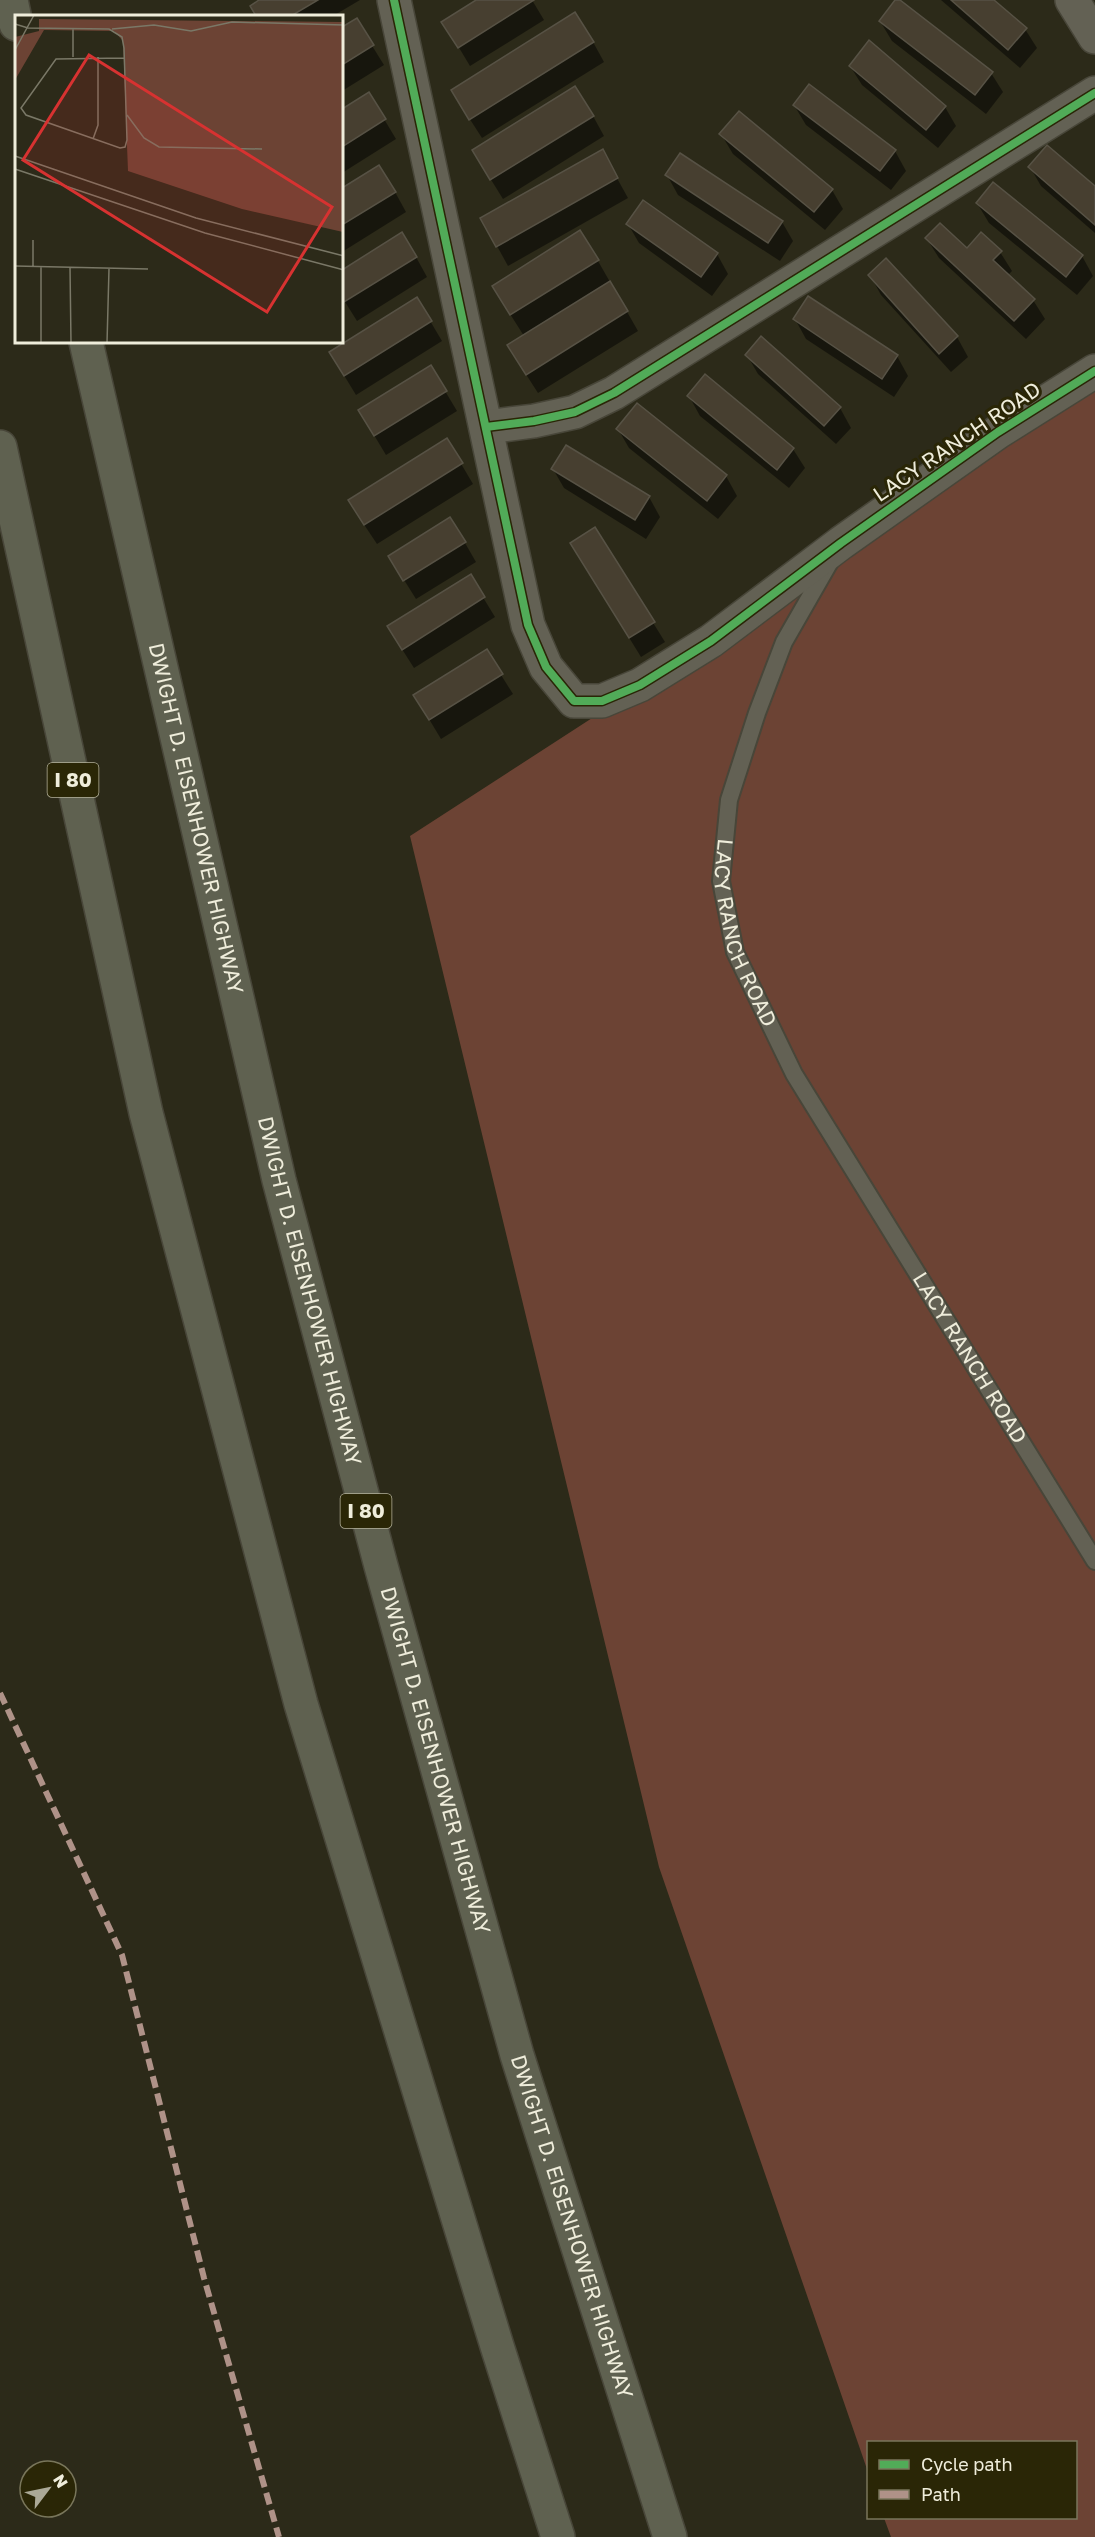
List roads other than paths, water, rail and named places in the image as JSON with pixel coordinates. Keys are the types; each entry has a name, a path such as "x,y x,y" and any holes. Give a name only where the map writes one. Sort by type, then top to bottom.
{"highway":[{"path":"11,0 15,19"},
{"name":"DWIGHT D. EISENHOWER HIGHWAY","path":"86,344 279,1180 372,1532 517,2055 670,2537"},
{"name":"I 80","path":"0,447 146,1113 301,1704 497,2346 558,2537"}],"street":[{"path":"394,0 528,625 546,667 574,701 602,701 640,685 711,641 841,543"},
{"path":"1072,0 1095,37"},
{"path":"486,427 534,421 575,412 614,393 1095,93"},
{"name":"LACY RANCH ROAD","path":"841,543 998,432 1095,371"}],"lane":[{"name":"LACY RANCH ROAD","path":"841,543 784,642 757,713 729,800 721,881 735,952 794,1074 1095,1561"}]}
